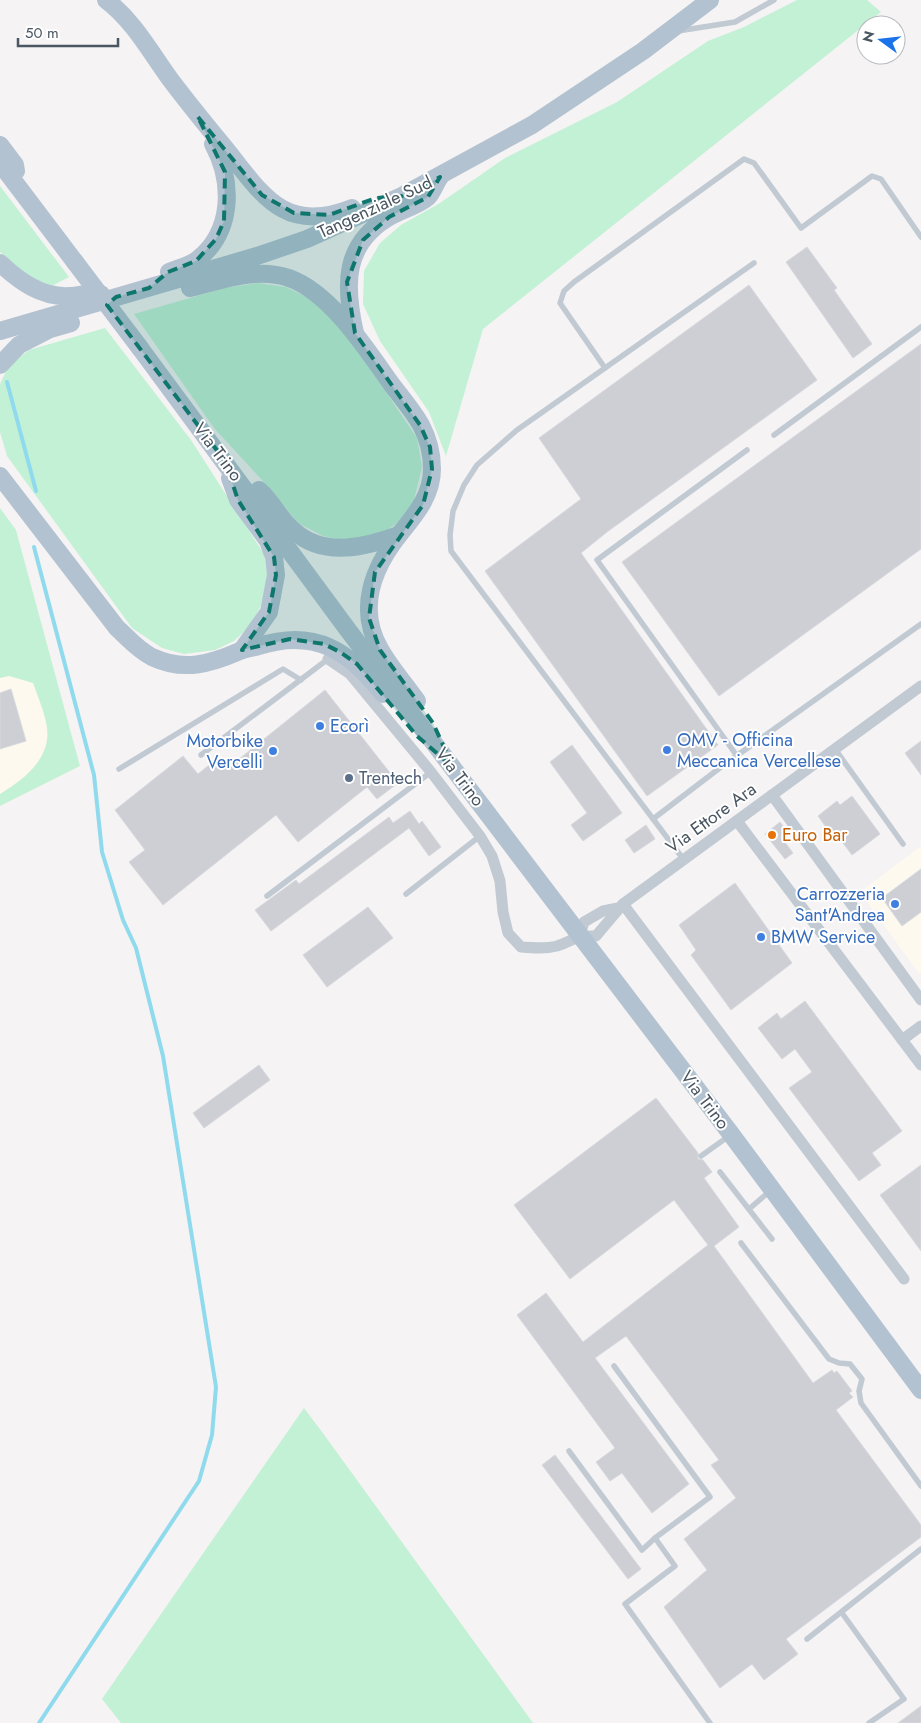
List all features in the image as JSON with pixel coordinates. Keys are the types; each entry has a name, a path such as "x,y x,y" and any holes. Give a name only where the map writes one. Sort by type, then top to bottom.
{"main road":[{"path":"106,0 128,22 198,117 225,148 252,184 271,202 283,209 306,216 329,216 376,198 402,196"},
{"name":"Tangenziale Sud","path":"0,331 282,248 402,196 440,177 532,125 643,52 710,0"},
{"path":"149,288 168,272 196,260 216,239 224,221 228,205 225,172 217,152 198,117"},
{"path":"0,145 15,165 18,186"},
{"name":"Via Trino","path":"0,163 140,348 348,630 731,1134 921,1390"},
{"path":"355,333 348,300 347,282 356,252 373,229 389,217 428,196 440,177"},
{"path":"0,263 24,283 50,294 63,296 95,292 116,297"},
{"path":"149,288 180,291 233,277 254,274 271,274 306,286 321,297 355,333 420,425 430,447 432,469 423,505 399,535 375,572 370,589 369,618 373,635 380,650 433,723 453,767"},
{"path":"0,365 19,345 50,330 95,316 116,297"},
{"path":"224,461 262,493 293,531 302,538 334,548 349,548 375,544 399,535"},
{"path":"224,461 238,500 268,541 274,557 276,575 269,612 242,650"},
{"path":"0,463 13,490"},
{"path":"0,476 13,490 117,628 135,646 152,657 170,663 187,665 207,664 242,650 290,639 324,644 357,664 416,736 453,767"}],"street":[{"path":"328,659 350,674 431,772 480,836 492,856 500,881 503,912 508,933 521,947 539,948 557,946 580,935"},
{"name":"Via Ettore Ara","path":"580,935 596,936 620,906 921,686"},
{"path":"772,796 921,1000"},
{"path":"737,821 921,1065"},
{"path":"620,906 904,1279"},
{"path":"902,1040 921,1026"}],"lane":[{"path":"666,33 735,22 774,0"},
{"path":"605,368 560,303 564,291 744,159 754,163 801,228 872,176 881,179 921,237"},
{"path":"684,860 451,551 450,535 453,511 464,484 477,465 517,430 754,263"},
{"path":"774,435 921,327"},
{"path":"737,756 597,560 747,450"},
{"path":"654,819 737,756 921,624"},
{"path":"201,755 328,659"},
{"path":"119,769 283,669 301,680"},
{"path":"835,749 903,844"},
{"path":"266,896 431,772"},
{"path":"406,894 480,836"},
{"path":"864,922 876,915"},
{"path":"701,1156 731,1134"},
{"path":"720,1172 772,1239"},
{"path":"749,1209 772,1190"},
{"path":"741,1243 830,1359 839,1363 850,1364 862,1380 859,1391 861,1403 921,1486"},
{"path":"569,1451 642,1550 710,1497 614,1366"},
{"path":"655,1538 675,1566 626,1604 710,1723"},
{"path":"807,1639 921,1549"},
{"path":"842,1613 904,1699 869,1723"}],"highlighted area":[{"path":"198,117 262,195 294,213 329,215 376,198 402,196 440,177 428,197 389,217 363,240 347,282 355,333 420,425 430,447 432,469 423,505 375,572 369,618 380,650 433,723 453,767 417,736 357,664 340,652 324,644 290,639 242,650 269,612 276,575 274,557 238,500 225,461 107,305 116,297 149,288 168,272 196,261 216,239 224,221 225,172"}],"shaded area":[{"path":"0,508 16,530 80,766 0,806"},
{"name":"Carrozzeria Sant'Andrea","path":"921,846 921,972 919,974 860,892"}],"green space":[{"path":"797,0 867,0 881,12 877,15 856,15 856,32 483,329 446,456 429,412 380,341 363,304 364,271 380,243 401,225 440,203 505,158 617,102 708,41 744,27"},
{"path":"0,186 69,277 50,287 29,279 0,252"},
{"path":"258,283 286,287 320,304 352,342 417,438 422,467 413,504 396,524 383,533 356,543 323,536 298,523 272,491 214,428 134,314 225,288"},
{"path":"105,328 191,440 264,554 268,581 262,604 249,627 234,641 215,650 184,654 162,648 132,628 7,456 0,432 0,384 9,365 29,350"},
{"path":"0,508 16,530 80,766 0,806 0,794 26,775 40,759 45,749 47,728 33,683 9,676 0,678"},
{"path":"304,1408 533,1723 121,1723 102,1699"}],"building":[{"path":"807,247 837,288 834,290 872,344 853,358 786,262"},
{"path":"749,285 817,380 607,532 581,553 718,745 647,796 485,571 581,499 539,438"},
{"path":"921,344 921,549 719,696 622,562"},
{"path":"11,689 26,741 0,749 0,693"},
{"path":"325,690 398,783 377,799 367,787 298,842 276,815 163,905 129,862 145,850 115,810 183,756 198,774 219,757 228,768"},
{"path":"921,741 921,775 905,753"},
{"path":"572,745 622,813 583,841 571,825 587,813 550,762"},
{"path":"852,796 880,834 852,855 834,831 831,834 818,816 837,801 840,805"},
{"path":"410,811 419,824 422,821 441,847 429,856 409,828 271,931 255,910 296,880 299,884 389,817 393,823"},
{"path":"780,822 787,831 781,837 793,853 785,859 765,834"},
{"path":"646,825 655,839 634,853 625,840"},
{"path":"921,869 921,912 902,926 882,898"},
{"path":"735,883 792,963 731,1010 691,955 696,950 679,925"},
{"path":"368,907 393,938 327,987 303,955"},
{"path":"805,1001 902,1131 872,1153 881,1165 859,1181 789,1088 812,1072 795,1049 782,1059 758,1028 777,1013 781,1019"},
{"path":"259,1065 270,1080 204,1128 193,1113"},
{"path":"656,1098 698,1153 698,1159 703,1160 712,1172 704,1178 739,1227 714,1246 813,1383 832,1370 834,1373 837,1371 852,1391 849,1393 853,1397 836,1410 921,1525 921,1537 786,1639 798,1654 764,1680 752,1664 720,1688 664,1607 707,1570 684,1539 736,1498 711,1465 719,1460 626,1336 595,1358 689,1484 652,1513 622,1473 610,1481 596,1462 615,1448 517,1315 546,1293 583,1342 708,1245 674,1200 570,1279 514,1205"},
{"path":"921,1165 921,1251 880,1195"},
{"path":"555,1455 641,1569 628,1579 542,1465"},
{"path":"921,1706 921,1723 898,1723"}],"waterway":[{"path":"7,382 36,491"},
{"path":"34,547 94,775 102,852 123,920 136,948 163,1056 216,1387 212,1435 199,1481 39,1723"}],"place":[{"name":"Ecorì","path":"320,726"},
{"name":"OMV - Officina Meccanica Vercellese","path":"667,750"},
{"name":"Motorbike Vercelli","path":"273,751"},
{"name":"Trentech","path":"349,778"},
{"name":"Euro Bar","path":"772,835"},
{"name":"Carrozzeria Sant'Andrea","path":"895,904"},
{"name":"BMW Service","path":"761,937"}]}
